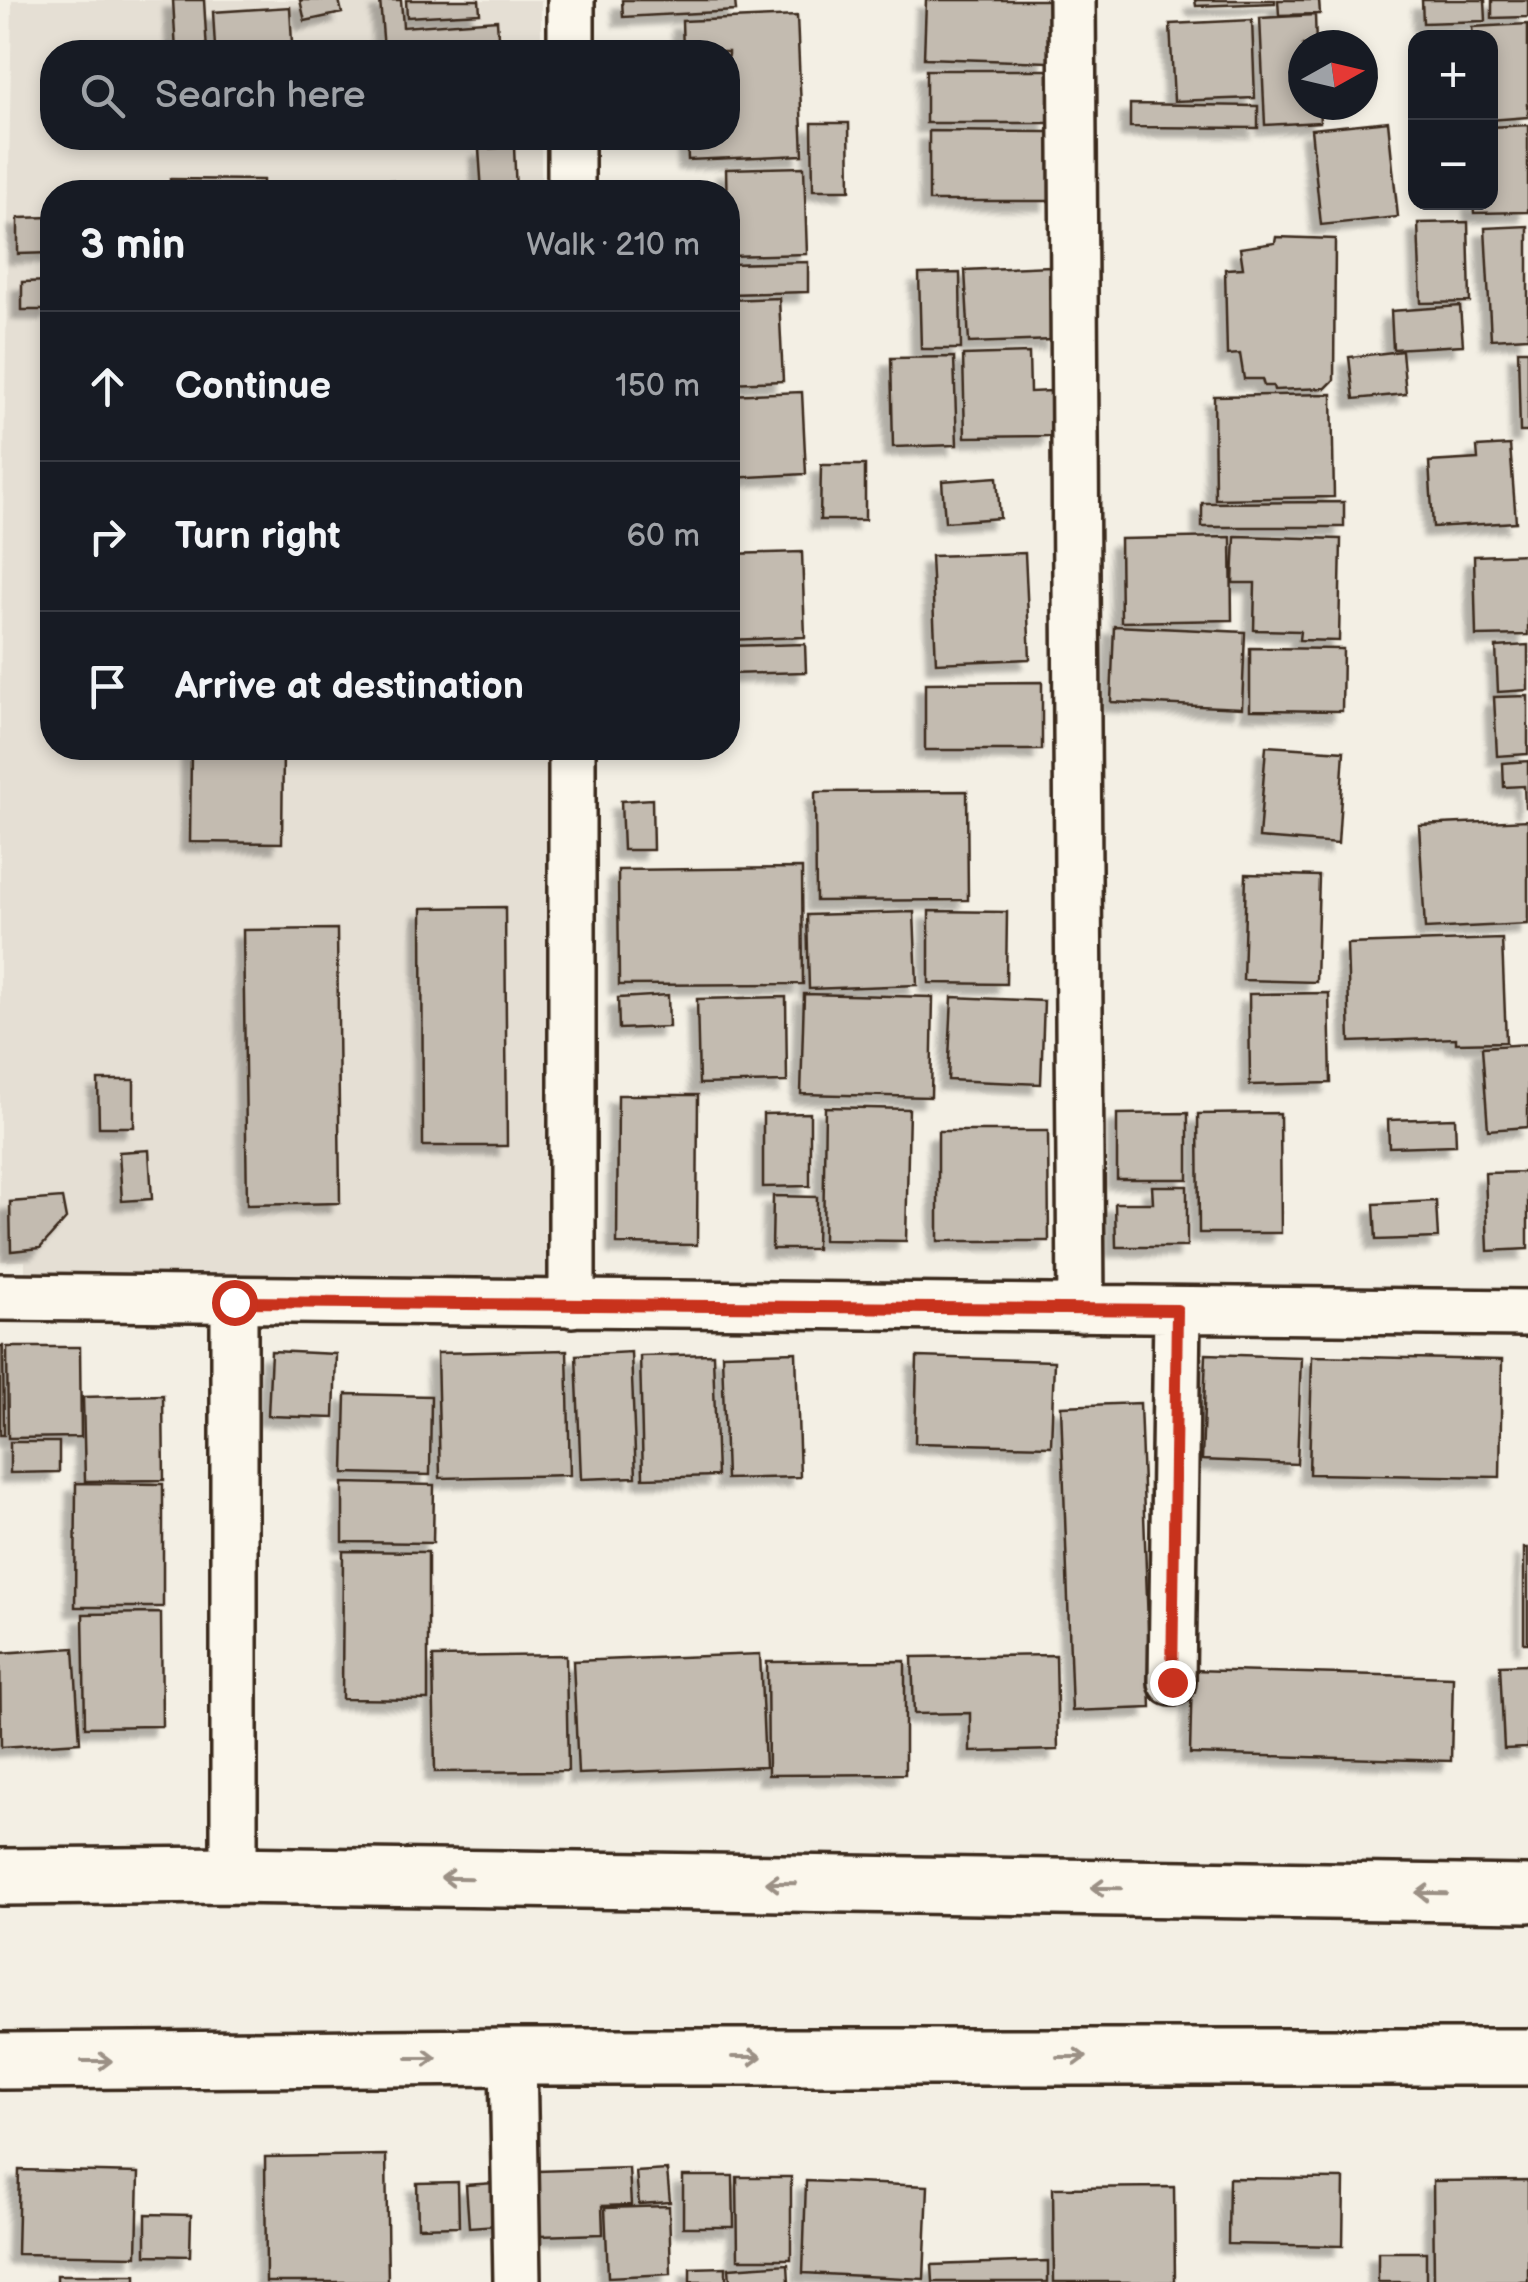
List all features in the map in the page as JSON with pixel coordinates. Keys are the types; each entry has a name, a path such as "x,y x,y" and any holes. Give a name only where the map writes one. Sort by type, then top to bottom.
{"main road":[{"path":"0,1876 234,1875 1528,1894"},
{"path":"0,2062 513,2057 1528,2057"}],"street":[{"path":"571,0 571,40"},
{"path":"1072,0 1081,1309"},
{"path":"571,150 571,180"},
{"path":"572,760 572,1304"},
{"path":"0,1296 234,1302 1528,1313"},
{"path":"234,1302 234,1875"},
{"path":"1172,1682 1177,1310"},
{"path":"513,2057 517,2282"}],"shaded area":[{"path":"12,0 541,0 541,40 40,40 40,150 541,150 541,180 40,180 40,760 555,760 555,1286 25,1285 25,1261 0,1261 0,691"}],"building":[{"path":"173,0 204,0 206,40 175,40"},
{"path":"300,0 339,0 342,13 305,21"},
{"path":"380,0 401,0 403,27 497,20 498,40 383,40"},
{"path":"406,0 479,0 480,13 407,17"},
{"path":"622,0 735,0 736,11 623,17"},
{"path":"926,0 1049,0 1048,62 924,58"},
{"path":"1195,0 1275,0 1275,3 1196,6"},
{"path":"1278,0 1319,0 1320,14 1279,15"},
{"path":"1422,0 1485,0 1486,21 1423,23"},
{"path":"1492,0 1528,0 1528,17 1492,18"},
{"path":"290,7 292,40 215,40 213,12"},
{"path":"1315,15 1316,30 1288,30 1288,120 1320,122 1265,125 1260,18"},
{"path":"797,16 803,155 688,160 688,150 740,150 740,40 683,40 682,21"},
{"path":"1252,20 1255,98 1174,101 1170,24"},
{"path":"1528,24 1528,117 1498,119 1498,30 1472,27"},
{"path":"926,70 1049,70 1050,123 926,123"},
{"path":"1130,104 1258,106 1258,128 1130,127"},
{"path":"1388,121 1398,217 1321,225 1311,129"},
{"path":"812,123 849,123 850,190 813,190"},
{"path":"1528,125 1528,212 1474,213 1474,210 1498,210 1498,127"},
{"path":"929,131 1050,132 1050,201 929,201"},
{"path":"479,150 514,150 515,180 481,180"},
{"path":"804,167 807,254 740,256 740,180 726,180 726,169"},
{"path":"40,217 40,253 18,254 18,218"},
{"path":"1468,222 1470,302 1421,303 1418,223"},
{"path":"1528,226 1528,337 1491,339 1485,228"},
{"path":"1276,237 1335,239 1334,380 1326,388 1274,390 1273,386 1264,386 1262,379 1244,379 1240,354 1227,355 1225,269 1243,268 1240,248 1275,243"},
{"path":"808,262 808,292 740,294 740,264"},
{"path":"1050,266 1054,340 969,343 965,270"},
{"path":"960,273 961,349 921,349 919,274"},
{"path":"40,281 40,310 22,310 22,282"},
{"path":"779,298 783,381 740,383 740,300"},
{"path":"1460,306 1463,345 1393,349 1391,311"},
{"path":"1518,350 1528,350 1528,432 1520,432"},
{"path":"1402,351 1406,394 1354,399 1349,357"},
{"path":"1029,353 1030,392 1051,391 1051,436 965,437 963,355"},
{"path":"954,357 957,445 893,447 891,358"},
{"path":"802,392 806,474 740,477 740,395"},
{"path":"1332,394 1334,497 1215,499 1214,396"},
{"path":"1510,445 1516,522 1433,527 1429,462 1478,459 1477,447"},
{"path":"821,465 865,465 865,520 820,520"},
{"path":"997,477 1000,518 945,522 942,481"},
{"path":"1344,502 1344,527 1202,527 1202,503"},
{"path":"1235,536 1341,539 1339,641 1299,640 1300,631 1254,630 1255,583 1233,583"},
{"path":"1231,537 1232,620 1121,622 1120,539"},
{"path":"802,552 805,637 740,640 740,554"},
{"path":"1025,553 1030,659 936,663 931,556"},
{"path":"1528,554 1528,635 1476,636 1474,556"},
{"path":"1114,626 1245,632 1242,708 1111,702"},
{"path":"805,644 806,672 740,674 740,646"},
{"path":"1528,645 1528,690 1498,692 1496,647"},
{"path":"1250,648 1343,649 1342,711 1250,710"},
{"path":"1042,682 1042,750 925,750 925,683"},
{"path":"1528,696 1528,754 1497,756 1494,697"},
{"path":"1266,746 1344,751 1338,844 1259,838"},
{"path":"191,760 283,760 282,843 190,842"},
{"path":"1528,761 1525,807 1524,786 1504,787 1503,763"},
{"path":"967,791 968,900 816,901 815,792"},
{"path":"652,799 653,850 623,850 621,801"},
{"path":"1528,820 1528,924 1425,929 1419,825"},
{"path":"802,868 803,984 619,985 618,870"},
{"path":"1246,874 1319,876 1316,982 1243,980"},
{"path":"505,907 507,1146 423,1146 422,908"},
{"path":"929,911 1007,912 1006,984 929,983"},
{"path":"914,912 917,985 809,989 807,915"},
{"path":"337,929 340,1203 247,1205 243,930"},
{"path":"1502,939 1506,1042 1456,1043 1456,1038 1350,1042 1347,944"},
{"path":"1329,993 1331,1083 1250,1085 1249,994"},
{"path":"804,994 933,997 931,1097 801,1094"},
{"path":"668,995 669,1027 619,1029 618,998"},
{"path":"786,997 787,1082 699,1084 697,999"},
{"path":"952,997 1044,1001 1041,1084 948,1080"},
{"path":"1528,1044 1528,1127 1488,1130 1482,1047"},
{"path":"98,1080 134,1080 134,1127 99,1127"},
{"path":"618,1095 698,1095 697,1245 617,1244"},
{"path":"825,1107 909,1109 906,1241 823,1240"},
{"path":"810,1113 810,1186 763,1187 763,1114"},
{"path":"1188,1113 1188,1179 1117,1179 1117,1114"},
{"path":"1280,1113 1281,1233 1199,1233 1198,1114"},
{"path":"1455,1118 1456,1145 1389,1147 1388,1120"},
{"path":"938,1131 1048,1131 1049,1241 938,1241"},
{"path":"149,1150 152,1199 122,1201 119,1152"},
{"path":"1528,1172 1528,1249 1488,1251 1485,1173"},
{"path":"1152,1186 1187,1186 1187,1247 1116,1247 1115,1203 1153,1203"},
{"path":"773,1196 817,1197 816,1249 772,1249"},
{"path":"62,1198 66,1219 40,1248 11,1251 10,1202"},
{"path":"1436,1201 1438,1238 1376,1240 1374,1204"},
{"path":"3,1346 4,1435 0,1435"},
{"path":"7,1347 80,1347 81,1437 8,1438"},
{"path":"567,1350 570,1475 440,1478 437,1353"},
{"path":"271,1351 336,1354 334,1418 268,1416"},
{"path":"631,1352 636,1477 581,1479 576,1355"},
{"path":"796,1352 800,1477 726,1479 722,1354"},
{"path":"713,1354 717,1476 643,1478 640,1356"},
{"path":"1206,1354 1301,1357 1297,1464 1202,1460"},
{"path":"1312,1356 1502,1360 1500,1477 1309,1474"},
{"path":"917,1357 1054,1361 1051,1446 915,1443"},
{"path":"346,1394 431,1396 430,1475 344,1473"},
{"path":"163,1395 164,1480 85,1481 83,1397"},
{"path":"1140,1403 1151,1708 1072,1711 1061,1406"},
{"path":"10,1442 59,1442 59,1472 10,1473"},
{"path":"76,1483 163,1484 163,1607 75,1607"},
{"path":"343,1483 434,1485 433,1543 343,1542"},
{"path":"1524,1548 1528,1548 1528,1643 1524,1643"},
{"path":"343,1551 428,1552 428,1700 342,1699"},
{"path":"161,1613 162,1726 85,1727 83,1614"},
{"path":"74,1648 80,1742 1,1747 0,1653"},
{"path":"760,1654 765,1767 578,1774 573,1661"},
{"path":"566,1655 568,1771 435,1772 433,1657"},
{"path":"1056,1655 1058,1750 970,1752 970,1713 914,1714 912,1657"},
{"path":"905,1661 905,1774 768,1775 767,1662"},
{"path":"1528,1664 1528,1748 1504,1749 1500,1665"},
{"path":"1192,1670 1453,1677 1451,1761 1190,1754"},
{"path":"386,2155 388,2282 266,2282 265,2157"},
{"path":"629,2168 631,2205 602,2206 603,2234 539,2236 537,2171"},
{"path":"19,2170 139,2173 137,2256 17,2254"},
{"path":"667,2170 670,2202 639,2204 636,2172"},
{"path":"683,2176 733,2176 734,2227 683,2227"},
{"path":"737,2177 791,2177 791,2259 738,2259"},
{"path":"1229,2178 1344,2179 1343,2246 1228,2244"},
{"path":"1528,2180 1528,2282 1434,2282 1433,2181"},
{"path":"806,2181 928,2186 924,2279 803,2273"},
{"path":"458,2182 459,2226 418,2227 417,2183"},
{"path":"508,2182 512,2224 469,2227 466,2185"},
{"path":"1174,2187 1175,2282 1054,2282 1053,2188"},
{"path":"669,2206 671,2274 608,2277 605,2208"},
{"path":"146,2214 191,2215 190,2256 146,2255"},
{"path":"1378,2252 1426,2252 1426,2282 1378,2282"},
{"path":"1048,2261 1048,2282 933,2282 932,2265"},
{"path":"788,2264 789,2282 730,2282 729,2268"},
{"path":"726,2267 726,2282 690,2282 690,2268"},
{"path":"57,2275 136,2275 136,2282 57,2282"}],"route":[{"path":"234,1302 1177,1310 1172,1682"}]}
